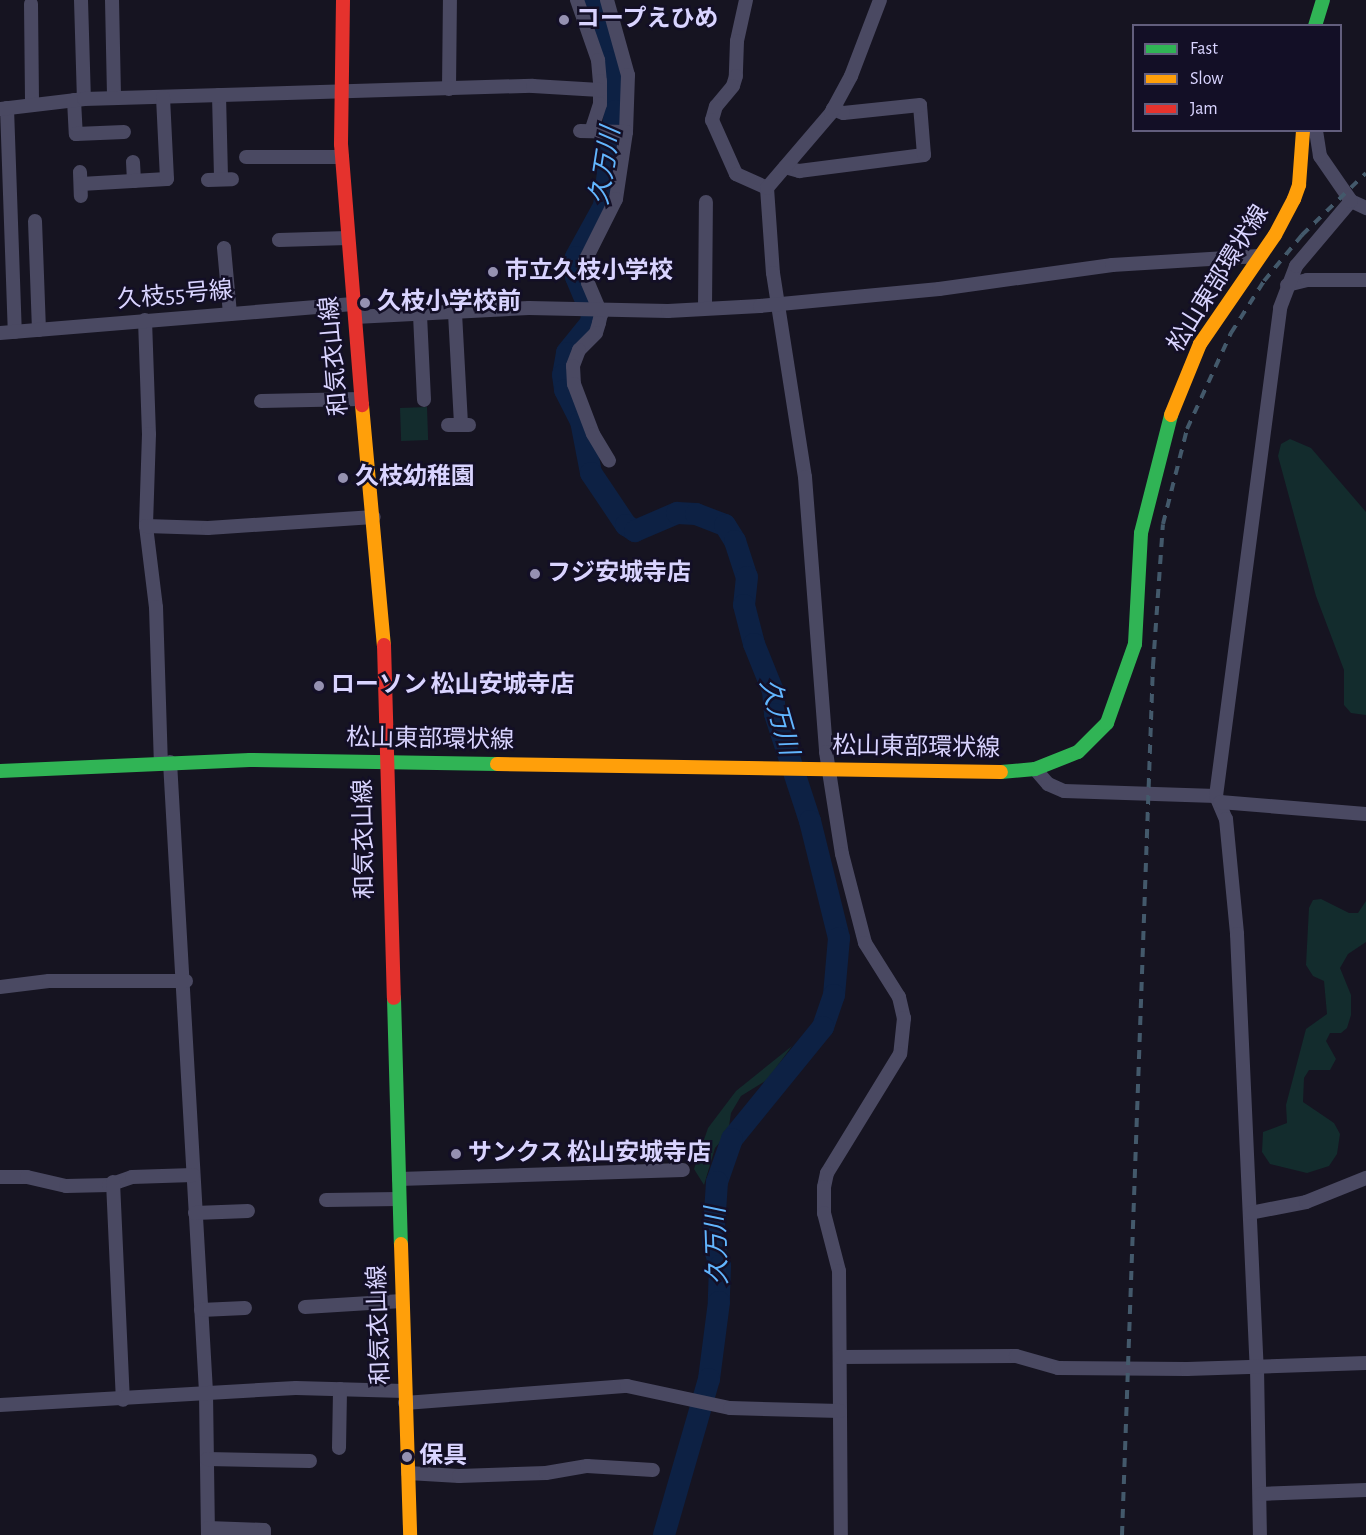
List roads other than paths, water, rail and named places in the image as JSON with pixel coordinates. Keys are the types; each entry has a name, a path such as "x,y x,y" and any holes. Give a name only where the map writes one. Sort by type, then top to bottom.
{"main road":[{"name":"和気衣山線","path":"343,0 340,93 342,157 361,399 383,614 404,1397 410,1535"},
{"path":"1316,24 1323,0"},
{"name":"松山東部環状線","path":"0,771 166,762 386,761 825,769 1035,769 1078,752 1093,740 1116,707 1135,644 1141,533 1167,424 1200,344 1294,200 1299,185 1303,132"}],"street":[{"path":"81,0 76,134 116,136"},
{"path":"112,0 114,98"},
{"path":"449,89 450,0"},
{"path":"577,0 598,60 600,90 597,118 589,131 624,132"},
{"path":"607,0 628,75 624,132 616,199 585,261 596,333 579,350 573,366 574,384 593,434 609,461"},
{"path":"746,0 737,41 736,76 733,86 716,106 712,120 736,174 767,188"},
{"path":"841,1535 839,1270 824,1213 824,1187 827,1173 900,1054 904,1024 899,997 872,955 861,930 825,769 805,477 777,302 767,188 833,109 880,0"},
{"path":"31,4 32,105"},
{"path":"3,108 79,99 533,86 600,90"},
{"path":"0,93 3,108 15,332"},
{"path":"219,96 220,179"},
{"path":"81,184 167,180 171,143 163,97"},
{"path":"785,167 799,171 924,154 920,105 843,113 833,109"},
{"path":"1316,132 1320,156 1351,201 1366,208"},
{"path":"246,157 342,157"},
{"path":"134,162 134,181"},
{"path":"1260,1535 1257,1368 1237,934 1226,819 1218,799 1280,308 1296,266 1351,201"},
{"path":"705,308 706,202"},
{"path":"35,221 39,330"},
{"path":"279,240 348,238"},
{"path":"224,248 230,314"},
{"name":"久枝55号線","path":"0,333 230,314 354,311 420,315 593,307 668,311 939,289 1112,265 1259,256"},
{"path":"1287,285 1307,280 1366,280"},
{"path":"455,313 464,381 460,425"},
{"path":"420,315 424,400"},
{"path":"145,320 149,434 146,526 156,607 174,870 186,981 193,1175 206,1394 208,1531 264,1530 264,1535"},
{"path":"261,401 361,399"},
{"path":"146,526 207,528 374,517"},
{"path":"1035,769 1048,784 1064,791 1218,799 1366,814"},
{"path":"0,987 50,981 186,981"},
{"path":"399,1179 683,1170"},
{"path":"0,1177 27,1177 66,1186 113,1182 132,1177 193,1175"},
{"path":"1250,1213 1306,1202 1366,1178"},
{"path":"113,1182 123,1400"},
{"path":"326,1200 399,1199"},
{"path":"195,1213 248,1211"},
{"path":"305,1307 402,1301"},
{"path":"201,1310 245,1308"},
{"path":"840,1357 1016,1356 1058,1368 1257,1368 1366,1363"},
{"path":"0,1406 340,1389 404,1397 507,1397 602,1386 627,1386 714,1405 840,1411"},
{"path":"339,1448 340,1389"},
{"path":"207,1459 310,1461"},
{"path":"408,1473 535,1473 587,1466 653,1470"},
{"path":"1260,1494 1366,1490"}],"waterway":[{"name":"久万川","path":"589,0 608,62 615,111 604,206 576,257 576,277 592,315 591,323 567,353 563,375 565,390 581,421 591,473 626,525 635,531 677,513 696,514 725,525 735,541 747,577 744,605 754,644 773,691 775,714 810,821 839,938 834,995 823,1027 732,1139 717,1182 713,1243 720,1266 719,1302 709,1379 664,1535"}],"railway":[{"path":"1122,1535 1153,666 1163,524 1187,429 1231,333 1264,281 1302,235 1366,173"}],"place":[{"name":"コープえひめ","path":"564,20"},
{"name":"市立久枝小学校","path":"493,272"},
{"name":"久枝小学校前","path":"365,303"},
{"name":"久枝幼稚園","path":"343,478"},
{"name":"フジ安城寺店","path":"535,574"},
{"name":"ローソン 松山安城寺店","path":"319,686"},
{"name":"サンクス 松山安城寺店","path":"456,1154"},
{"name":"保具","path":"407,1457"}]}
